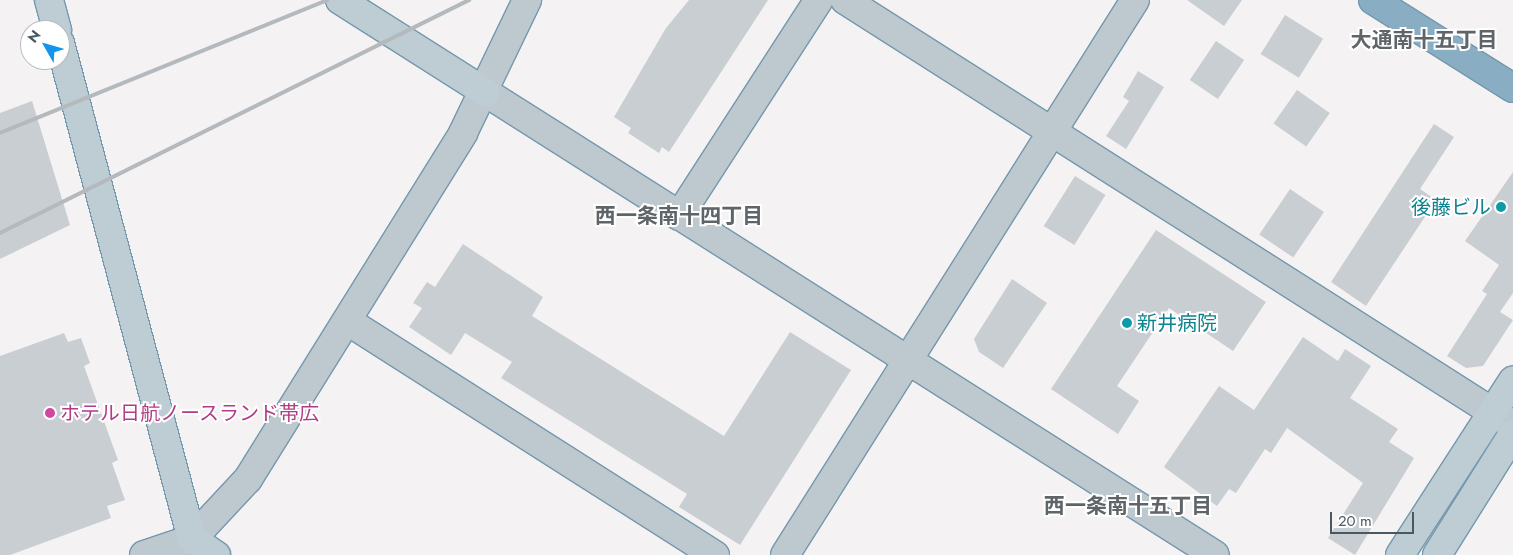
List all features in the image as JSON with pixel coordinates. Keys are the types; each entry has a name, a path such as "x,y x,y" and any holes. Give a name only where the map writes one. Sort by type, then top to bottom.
{"highway":[{"path":"1373,0 1513,88"}],"street":[{"path":"49,0 54,20"},
{"path":"340,0 679,216 909,359 1215,555"},
{"path":"144,555 192,540 248,478 349,322 485,92 527,0"},
{"path":"679,216 819,0"},
{"path":"845,0 1503,419"},
{"path":"784,555 909,359 1050,131 1135,0"},
{"path":"67,70 192,540 216,555"},
{"path":"349,322 715,555"},
{"path":"1400,555 1503,419 1513,380"},
{"path":"1437,555 1513,434"}],"building":[{"path":"689,0 768,0 669,152 662,147 659,153 628,133 631,128 614,117 666,28"},
{"path":"1187,0 1242,0 1224,26"},
{"path":"1285,15 1323,39 1299,78 1261,54"},
{"path":"1216,41 1244,60 1218,99 1190,80"},
{"path":"1138,71 1164,87 1126,149 1106,136 1129,101 1123,97"},
{"path":"1297,90 1330,113 1306,147 1273,124"},
{"path":"32,101 70,225 0,259 0,113"},
{"path":"1434,124 1454,137 1420,189 1436,200 1366,306 1331,282"},
{"path":"1513,172 1513,293 1500,312 1513,320 1483,366 1466,368 1447,356 1487,294 1482,291 1499,265 1465,241"},
{"path":"1075,176 1106,195 1074,245 1044,226"},
{"path":"1290,189 1324,212 1293,258 1259,235"},
{"name":"新井病院","path":"1156,230 1266,302 1233,351 1169,308 1117,386 1139,401 1118,434 1051,389"},
{"path":"463,244 543,297 532,316 724,436 790,332 851,370 740,545 679,507 687,494 501,378 512,362 465,333 451,355 409,327 422,308 413,303 427,282 435,287"},
{"path":"1012,279 1047,303 1003,368 979,352 974,339"},
{"name":"ホテル日航ノースランド帯広","path":"64,333 68,342 81,338 90,363 84,366 118,460 112,463 125,500 107,506 111,518 10,555 0,555 0,356"},
{"path":"1303,337 1338,361 1345,349 1371,366 1350,398 1398,429 1389,442 1414,458 1355,555 1328,538 1363,483 1287,428 1271,453 1265,449 1236,493 1229,489 1217,506 1164,467 1219,386 1254,410"}],"railway":[{"path":"0,133 327,0"},
{"path":"0,233 469,0"}],"place":[{"name":"後藤ビル","path":"1501,207"},
{"name":"新井病院","path":"1127,323"},
{"name":"ホテル日航ノースランド帯広","path":"50,413"}],"district":[{"name":"大通南十五丁目","path":"1424,40"},
{"name":"西一条南十四丁目","path":"679,216"},
{"name":"西一条南十五丁目","path":"1128,506"}]}
